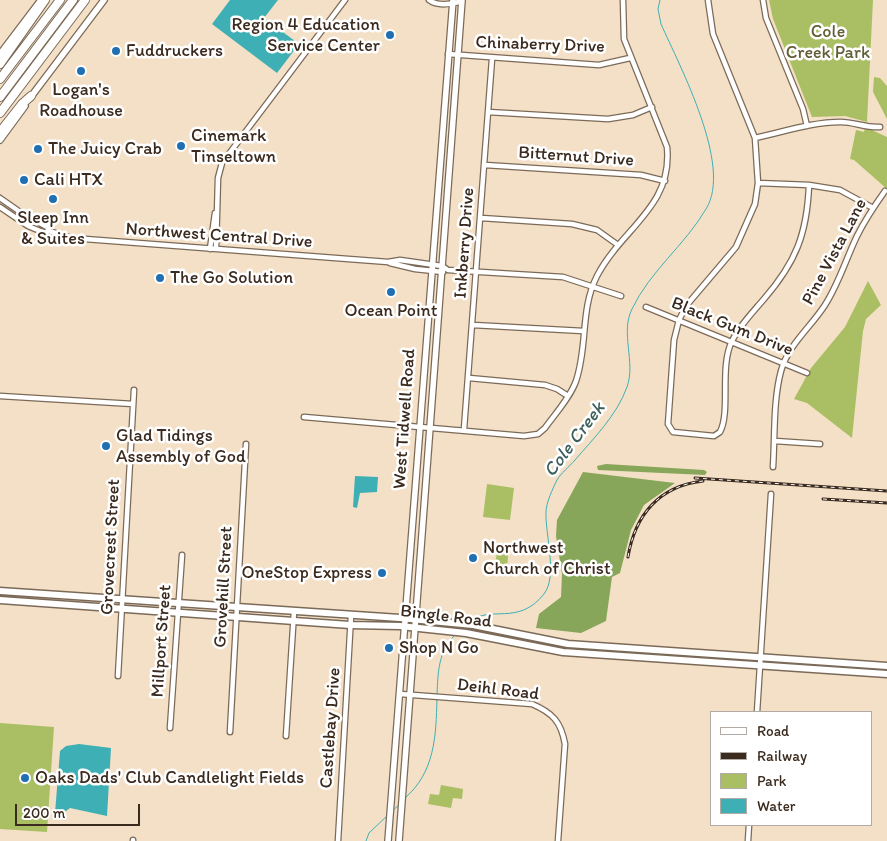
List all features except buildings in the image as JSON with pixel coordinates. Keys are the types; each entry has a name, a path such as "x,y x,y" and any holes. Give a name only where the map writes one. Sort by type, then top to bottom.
{"highway":[{"path":"0,64 43,0"},
{"path":"0,79 60,0"},
{"path":"0,97 73,0"},
{"path":"0,113 85,0"},
{"path":"0,132 22,104 31,96"}],"main road":[{"path":"0,54 43,0"},
{"path":"0,140 104,0"},
{"name":"West Tidwell Road","path":"399,841 462,0"},
{"name":"West Tidwell Road","path":"388,841 439,162 453,2"},
{"path":"439,162 450,162"},
{"path":"414,496 424,497"},
{"path":"410,548 420,548"},
{"path":"3,591 3,601"},
{"name":"Bingle Road","path":"3,591 455,623 547,641 592,646 674,650 887,666"},
{"name":"Bingle Road","path":"3,601 350,625 405,626 477,635 552,651 887,674"},
{"path":"503,640 505,632"},
{"path":"592,646 592,654"},
{"path":"674,650 674,660"},
{"path":"839,670 840,662"},
{"path":"396,743 406,743"}],"street":[{"path":"216,249 218,174 222,163 345,0"},
{"path":"430,0 433,3 462,0"},
{"path":"304,416 464,429 524,436 538,434 568,396 576,381 580,365 583,331 592,286 605,262 657,198 666,181 669,165 667,147 624,39 623,0"},
{"path":"708,0 713,34 755,138 758,183 755,204 736,248 686,306 679,320 674,340 668,424 673,432 714,436 722,428 726,368 731,342 784,274 796,254 804,233 809,185"},
{"path":"763,0 766,18 803,109 807,126"},
{"name":"Chinaberry Drive","path":"448,54 492,59 599,65 630,58"},
{"name":"Inkberry Drive","path":"464,429 492,59"},
{"path":"488,112 608,120 633,115 652,107"},
{"path":"755,138 807,126 843,122 869,128 880,127"},
{"name":"Bitternut Drive","path":"485,165 640,175 666,181"},
{"path":"758,183 809,185 840,190 873,208"},
{"name":"Pine Vista Lane","path":"773,466 779,382 784,363 792,348 825,305 873,208 885,191"},
{"name":"Northwest Central Drive","path":"0,198 48,227 49,231"},
{"name":"Northwest Central Drive","path":"0,207 28,226 45,233 49,231 72,238 388,262 442,273"},
{"path":"9,214 14,208"},
{"path":"210,249 212,224 216,210"},
{"path":"481,218 572,224 597,230 618,245"},
{"name":"Northwest Central Drive","path":"388,262 400,260 442,266"},
{"path":"442,266 448,270 563,277 621,296"},
{"path":"442,273 448,270"},
{"name":"Black Gum Drive","path":"646,307 807,373"},
{"path":"473,325 583,331"},
{"path":"469,378 545,385 557,388 568,396"},
{"name":"Grovecrest Street","path":"118,676 134,390"},
{"path":"0,396 133,404"},
{"path":"775,441 820,444"},
{"name":"Grovehill Street","path":"230,732 246,444"},
{"path":"757,711 771,494"},
{"name":"Millport Street","path":"170,728 182,556"},
{"path":"286,736 294,612"},
{"name":"Castlebay Drive","path":"338,841 351,616"},
{"name":"Deihl Road","path":"400,694 532,704 547,710 557,720 562,729 565,744 558,841"},
{"path":"748,841 749,826"}],"green space":[{"name":"Cole Creek Park","path":"769,0 873,0 867,122 845,116 812,117 773,19"},
{"path":"874,77 880,78 887,86 887,119 873,92"},
{"path":"865,127 887,137 887,189 854,160 850,159 856,130 864,132"},
{"path":"868,281 881,305 866,319 863,331 852,438 807,403 794,399 811,368 845,327"},
{"path":"606,464 704,470 707,472 705,475 598,470 597,466"},
{"path":"583,472 675,483 644,505 631,530 620,573 612,577 606,621 581,633 536,628 539,614 561,597 562,574 556,536 557,520"},
{"path":"487,484 514,488 510,520 483,517"},
{"path":"498,543 509,544 507,568 495,567"},
{"name":"Oaks Dads' Club Candlelight Fields","path":"0,723 54,727 47,832 0,829"},
{"path":"441,785 463,789 462,799 453,798 451,808 428,804 430,794 439,795"}],"water":[{"path":"230,0 278,0 264,18 299,44 277,73 212,24"},
{"path":"355,476 378,477 377,492 360,493 357,508 353,507"},
{"path":"79,744 111,748 107,816 70,808 61,815 55,813 60,751 66,746"}],"waterway":[{"name":"Cole Creek","path":"470,622 486,615 514,613 524,610 534,604 544,594 548,586 551,566 546,512 552,491 559,477 604,426 623,397 627,387 630,368 627,328 632,309 648,282 698,222 706,209 713,190 713,168 709,143 691,90 661,24 658,9 660,0"},
{"name":"Cole Creek","path":"437,695 442,655 456,634"},
{"name":"Cole Creek","path":"405,798 423,777 432,753 437,699"},
{"name":"Cole Creek","path":"393,810 399,805"},
{"name":"Cole Creek","path":"366,841 369,833 388,815"}],"railway":[{"path":"695,478 887,491"},
{"path":"628,557 636,528 652,505 674,489 703,481"},
{"path":"823,499 887,503"}],"place":[{"name":"Region 4 Education Service Center","path":"390,35"},
{"name":"Fuddruckers","path":"116,51"},
{"name":"Logan's Roadhouse","path":"81,71"},
{"name":"Cinemark Tinseltown","path":"181,146"},
{"name":"The Juicy Crab","path":"38,149"},
{"name":"Cali HTX","path":"24,180"},
{"name":"Sleep Inn & Suites","path":"53,199"},
{"name":"The Go Solution","path":"160,278"},
{"name":"Ocean Point","path":"391,292"},
{"name":"Glad Tidings Assembly of God","path":"106,446"},
{"name":"Northwest Church of Christ","path":"473,558"},
{"name":"OneStop Express","path":"382,573"},
{"name":"Shop N Go","path":"389,648"},
{"name":"Oaks Dads' Club Candlelight Fields","path":"25,778"}]}
